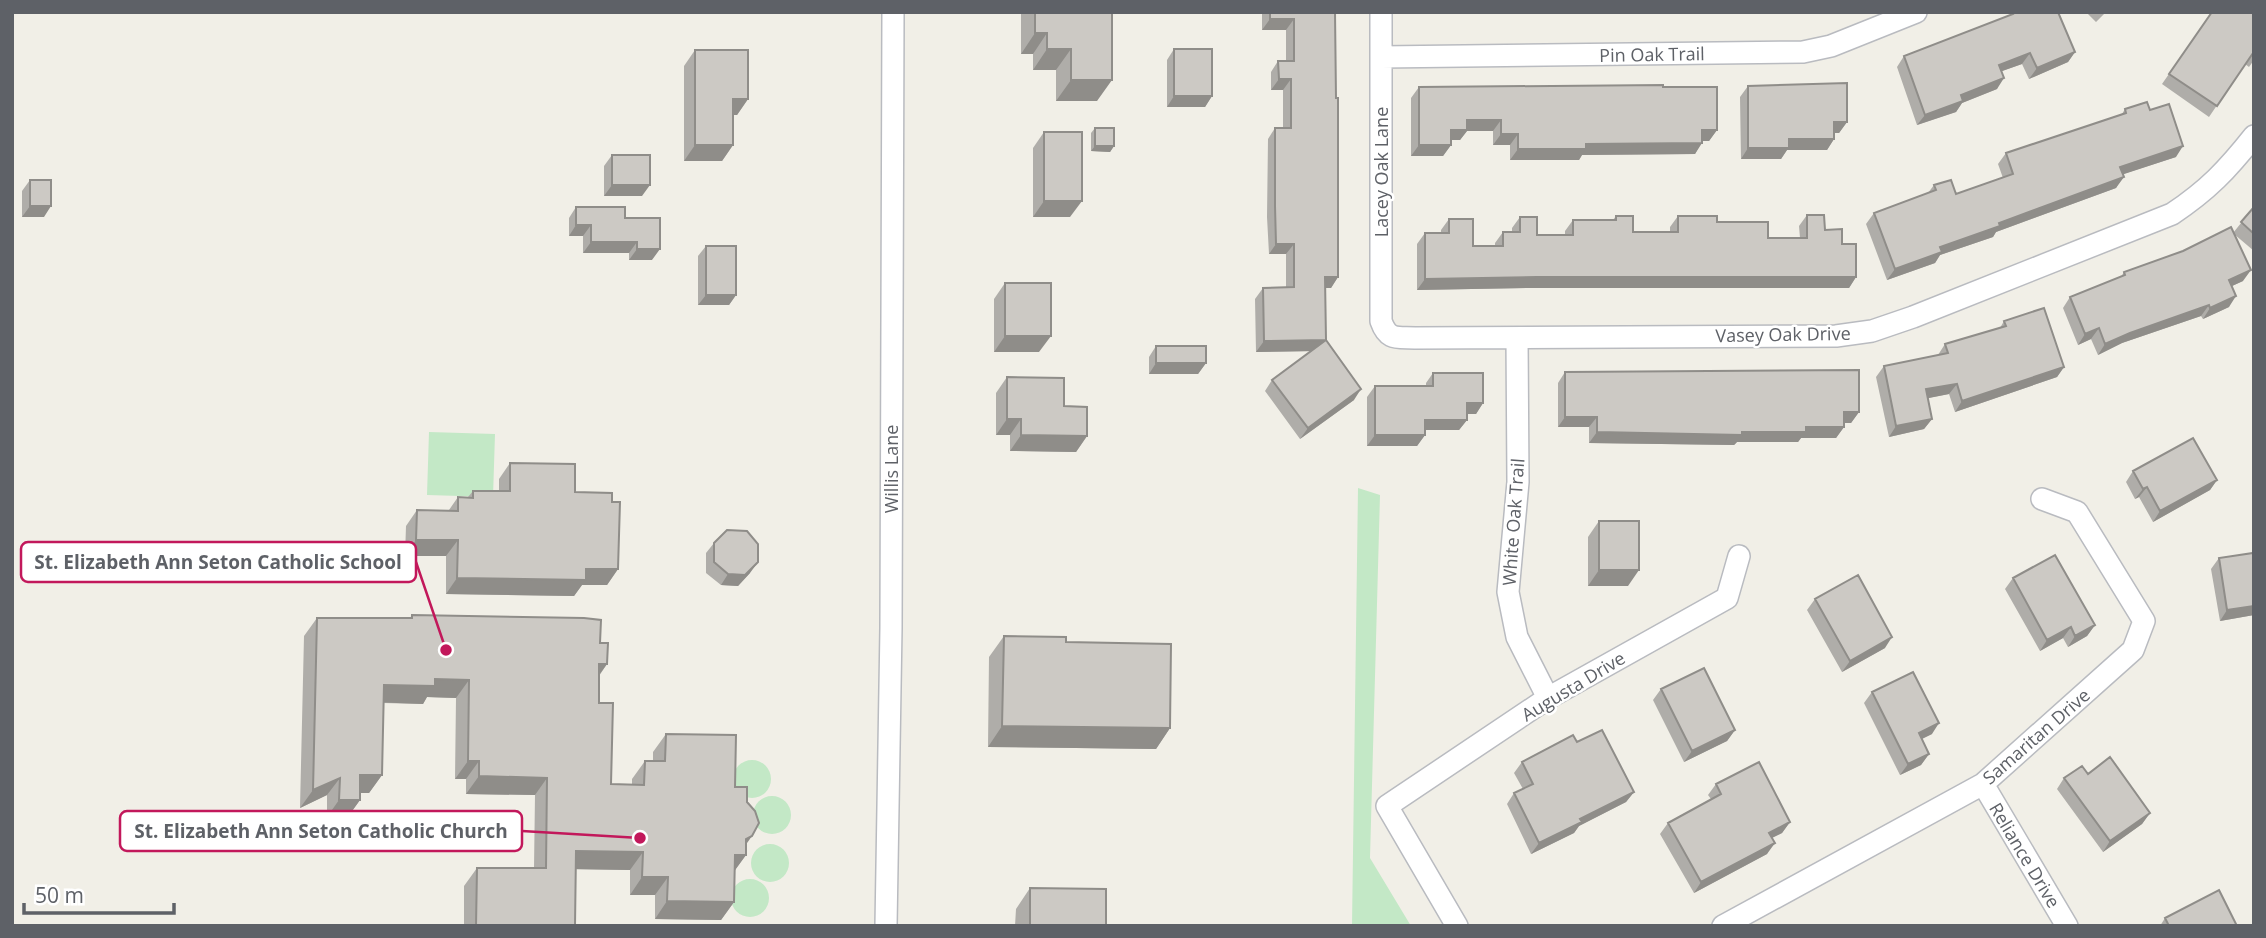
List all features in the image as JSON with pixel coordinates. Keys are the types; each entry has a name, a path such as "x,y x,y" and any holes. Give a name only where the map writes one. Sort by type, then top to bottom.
{"street":[{"name":"Willis Lane","path":"886,926 894,215 893,12"},
{"name":"Lacey Oak Lane","path":"1381,12 1381,321 1385,331"},
{"name":"Pin Oak Trail","path":"1381,57 1802,52 1831,46 1916,12"},
{"name":"Vasey Oak Drive","path":"1385,331 1390,336 1415,338 1836,335 1872,331 2172,214 2200,195 2226,171 2254,136"},
{"name":"White Oak Trail","path":"1517,338 1518,482 1508,592 1517,637 1548,698"},
{"name":"Samaritan Drive","path":"1723,926 1983,784 2133,650 2144,621 2077,512 2042,499"},
{"name":"Augusta Drive","path":"1457,926 1387,806 1548,698 1727,598 1739,556"},
{"name":"Reliance Drive","path":"1983,784 2067,926"}],"green space":[{"path":"429,432 495,434 493,497 427,495"},
{"path":"1358,488 1380,495 1370,858 1411,926 1352,926"},
{"path":"752,760 765,766 771,779 765,792 752,798 739,792 733,779 739,766"},
{"path":"772,796 785,802 791,815 785,828 772,834 759,828 753,815 759,802"},
{"path":"770,844 784,849 789,863 784,877 770,882 756,877 751,863 756,849"},
{"path":"750,879 763,885 769,898 763,911 750,917 737,911 731,898 737,885"}],"building":[{"path":"1035,12 1112,12 1112,80 1071,80 1071,49 1047,49 1047,33 1035,33"},
{"path":"1270,12 1335,12 1338,277 1325,277 1326,340 1264,341 1263,288 1294,287 1294,244 1276,244 1275,128 1291,128 1291,79 1279,79 1278,61 1294,61 1294,19 1270,19"},
{"path":"2012,12 2058,12 2075,52 2037,68 2030,53 1999,65 2004,78 1961,95 1963,101 1925,115 1904,56 2013,14"},
{"path":"2212,12 2254,12 2254,54 2217,106 2169,74"},
{"path":"1174,49 1212,49 1212,96 1174,96"},
{"path":"695,50 748,50 748,99 733,99 733,145 695,145"},
{"path":"1847,83 1847,122 1834,122 1834,139 1789,139 1789,148 1748,148 1748,86"},
{"path":"1419,87 1717,87 1717,130 1702,130 1702,143 1586,144 1586,149 1518,149 1518,134 1501,134 1501,120 1467,120 1467,130 1451,130 1451,145 1419,145"},
{"path":"2147,102 2150,110 2169,104 2183,146 2120,167 2124,177 1999,223 2000,226 1940,247 1942,252 1895,269 1874,213 1936,190 1934,185 1951,180 1956,194 2013,174 2006,153 2126,113 2125,109"},
{"path":"1095,128 1114,128 1114,146 1095,146"},
{"path":"1044,132 1082,132 1082,201 1044,201"},
{"path":"612,155 650,155 650,185 612,185"},
{"path":"30,180 51,180 51,206 30,206"},
{"path":"576,207 625,207 625,218 660,218 660,249 637,249 637,242 591,242 591,225 576,225"},
{"path":"2254,207 2254,234 2241,222"},
{"path":"1807,215 1824,215 1825,230 1842,229 1842,244 1856,244 1856,277 1425,279 1425,233 1449,233 1449,219 1473,219 1473,246 1503,246 1503,232 1520,232 1520,217 1537,217 1537,235 1573,235 1573,220 1616,220 1616,216 1633,216 1633,232 1678,232 1678,216 1717,216 1717,222 1768,222 1768,238 1807,238"},
{"path":"2231,227 2251,270 2229,280 2236,296 2210,308 2209,305 2105,344 2099,328 2085,334 2070,297 2125,275 2124,272 2183,251"},
{"path":"706,246 736,246 736,295 706,295"},
{"path":"1005,283 1051,283 1051,336 1005,336"},
{"path":"2044,308 2064,367 1962,401 1957,384 1926,389 1932,419 1896,426 1884,366 1948,353 1945,344 2006,326 2004,321"},
{"path":"1326,340 1361,389 1308,428 1272,380"},
{"path":"1156,346 1206,346 1206,363 1156,363"},
{"path":"1859,370 1859,412 1844,412 1844,427 1806,427 1806,432 1742,432 1742,435 1597,432 1597,417 1565,417 1565,372"},
{"path":"1433,373 1483,373 1483,403 1467,403 1467,420 1425,420 1425,435 1375,435 1375,386 1433,386"},
{"path":"1007,377 1064,378 1064,406 1087,407 1087,436 1021,435 1021,419 1007,419"},
{"path":"2193,438 2217,480 2160,511 2147,487 2143,489 2133,471"},
{"path":"510,463 575,464 575,492 612,493 612,502 620,502 618,569 586,569 586,580 457,578 458,540 416,540 417,510 458,511 458,497 473,498 473,491 510,491"},
{"path":"1599,521 1639,521 1639,570 1599,570"},
{"path":"727,530 747,531 758,544 758,562 745,575 728,574 714,562 714,543"},
{"path":"2253,553 2254,606 2227,610 2219,558"},
{"path":"2055,555 2095,625 2075,636 2071,627 2047,640 2013,578"},
{"path":"1858,575 1892,637 1850,661 1815,599"},
{"path":"412,615 601,620 600,643 608,643 607,664 599,664 599,703 613,703 611,784 644,785 645,761 665,761 666,734 736,735 735,787 747,787 747,802 755,811 759,823 752,836 746,839 746,855 735,855 734,902 667,901 668,877 642,877 643,852 576,851 575,926 476,926 477,868 546,868 547,778 479,776 479,761 468,761 469,680 435,679 435,686 384,685 382,775 360,775 360,800 339,800 340,778 313,790 317,618 412,618"},
{"path":"1004,636 1066,637 1066,642 1171,644 1170,728 1002,726"},
{"path":"1704,668 1735,730 1692,751 1661,689"},
{"path":"1913,672 1939,723 1919,733 1929,754 1908,764 1872,692"},
{"path":"1602,730 1634,792 1539,843 1514,793 1533,784 1522,762 1573,735 1577,742"},
{"path":"2110,757 2150,813 2110,841 2064,778 2082,766 2088,774"},
{"path":"1759,762 1790,822 1769,833 1775,843 1701,882 1668,823 1721,794 1716,784"},
{"path":"1030,888 1106,889 1106,926 1030,926"},
{"path":"2219,890 2237,926 2169,926 2165,918"}],"place":[{"name":"St. Elizabeth Ann Seton Catholic School","path":"446,650"},
{"name":"St. Elizabeth Ann Seton Catholic Church","path":"640,838"}]}
